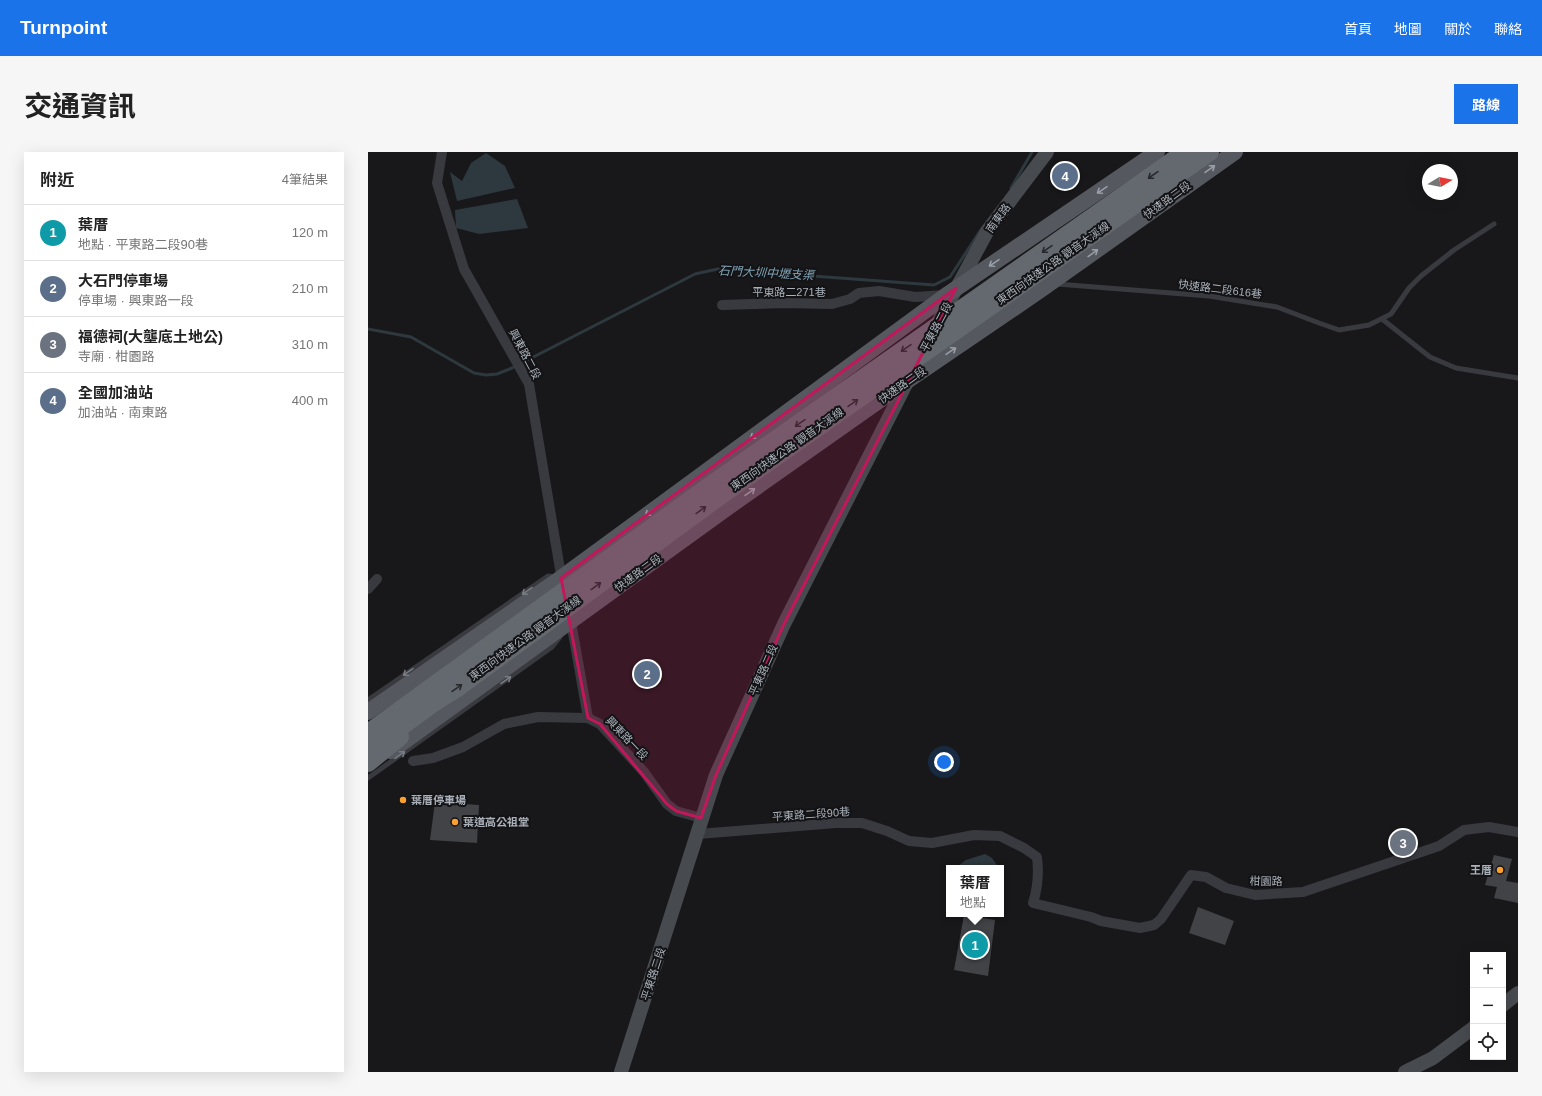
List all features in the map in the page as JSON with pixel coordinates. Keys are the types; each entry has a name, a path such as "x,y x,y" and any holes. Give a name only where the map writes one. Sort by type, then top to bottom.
{"highway":[{"name":"東西向快速公路 觀音大溪線","path":"368,751 432,696 718,480 1185,152"},
{"name":"東西向快速公路 觀音大溪線","path":"368,733 432,696 456,689 719,497 1210,152"},
{"path":"368,726 432,696"},
{"path":"368,763 403,736 432,696"}],"main road":[{"path":"368,712 561,578 952,291 1157,152"},
{"name":"快速路二段","path":"368,767 721,512 1235,152"}],"street":[{"name":"興東路二段","path":"442,152 437,183 464,269 529,384 561,578"},
{"name":"南東路","path":"952,291 988,230 1047,152"},
{"name":"平東路二271巷","path":"722,305 783,303 832,304 850,299 859,292 880,291 915,297 952,291"},
{"name":"平東路二段","path":"621,1072 716,775 784,624 952,291"},
{"name":"興東路一段","path":"561,578 571,621 588,718 600,724 644,772 667,804 676,811 701,818"},
{"path":"368,589 377,579"},
{"path":"413,761 432,758 463,747 504,724 538,717 588,718"},
{"name":"平東路二段90巷","path":"698,834 836,823 862,823 887,831 908,841 932,843 974,835 1000,836 1024,848 1037,857 1039,870 1037,889 1033,903"},
{"name":"柑園路","path":"1033,903 1091,916 1101,921 1140,928 1154,925 1161,919 1191,875 1206,877 1226,888 1255,895 1303,892 1439,846 1464,830 1489,827 1518,832"},
{"path":"1506,1003 1518,993"},
{"path":"1405,1072 1433,1058 1470,1030"}],"lane":[{"name":"快速路二段616巷","path":"1050,283 1209,296 1277,307 1319,324 1339,330 1369,325 1391,314 1409,288 1421,276 1454,250 1494,224"},
{"path":"1382,319 1430,357 1456,368 1518,378"},
{"path":"368,700 548,576 561,578"},
{"name":"快速路二段","path":"368,778 552,647 571,621"}],"highlighted area":[{"path":"956,288 784,624 716,775 701,818 676,811 667,804 600,724 588,718 561,578"}],"shaded area":[{"path":"486,153 505,166 515,188 457,201 450,172 462,181 471,163"},
{"path":"517,199 528,228 479,234 456,228 455,210"},
{"path":"985,854 992,858 997,865 959,865 966,860"}],"building":[{"name":"葉道高公祖堂","path":"435,802 479,805 477,843 430,840"},
{"path":"1405,831 1411,849 1400,852 1395,834"},
{"name":"王厝","path":"1494,855 1512,859 1506,881 1518,883 1518,903 1494,898 1497,887 1485,885"},
{"path":"1198,907 1234,921 1225,945 1189,933"},
{"path":"964,917 976,917 995,920 988,976 954,970"}],"waterway":[{"name":"石門大圳中壢支渠","path":"1011,188 1032,152"},
{"name":"石門大圳中壢支渠","path":"368,329 411,337 474,373 486,375 497,374 512,368 695,274 718,269 934,285 950,277 982,228"}],"place":[{"name":"全國加油站","path":"1065,176"},
{"name":"大石門停車場","path":"647,674"},
{"name":"葉厝停車場","path":"403,800"},
{"name":"葉道高公祖堂","path":"455,822"},
{"name":"福德祠(大壟底土地公)","path":"1403,843"},
{"name":"王厝","path":"1500,870"},
{"name":"葉厝","path":"975,945"}]}
